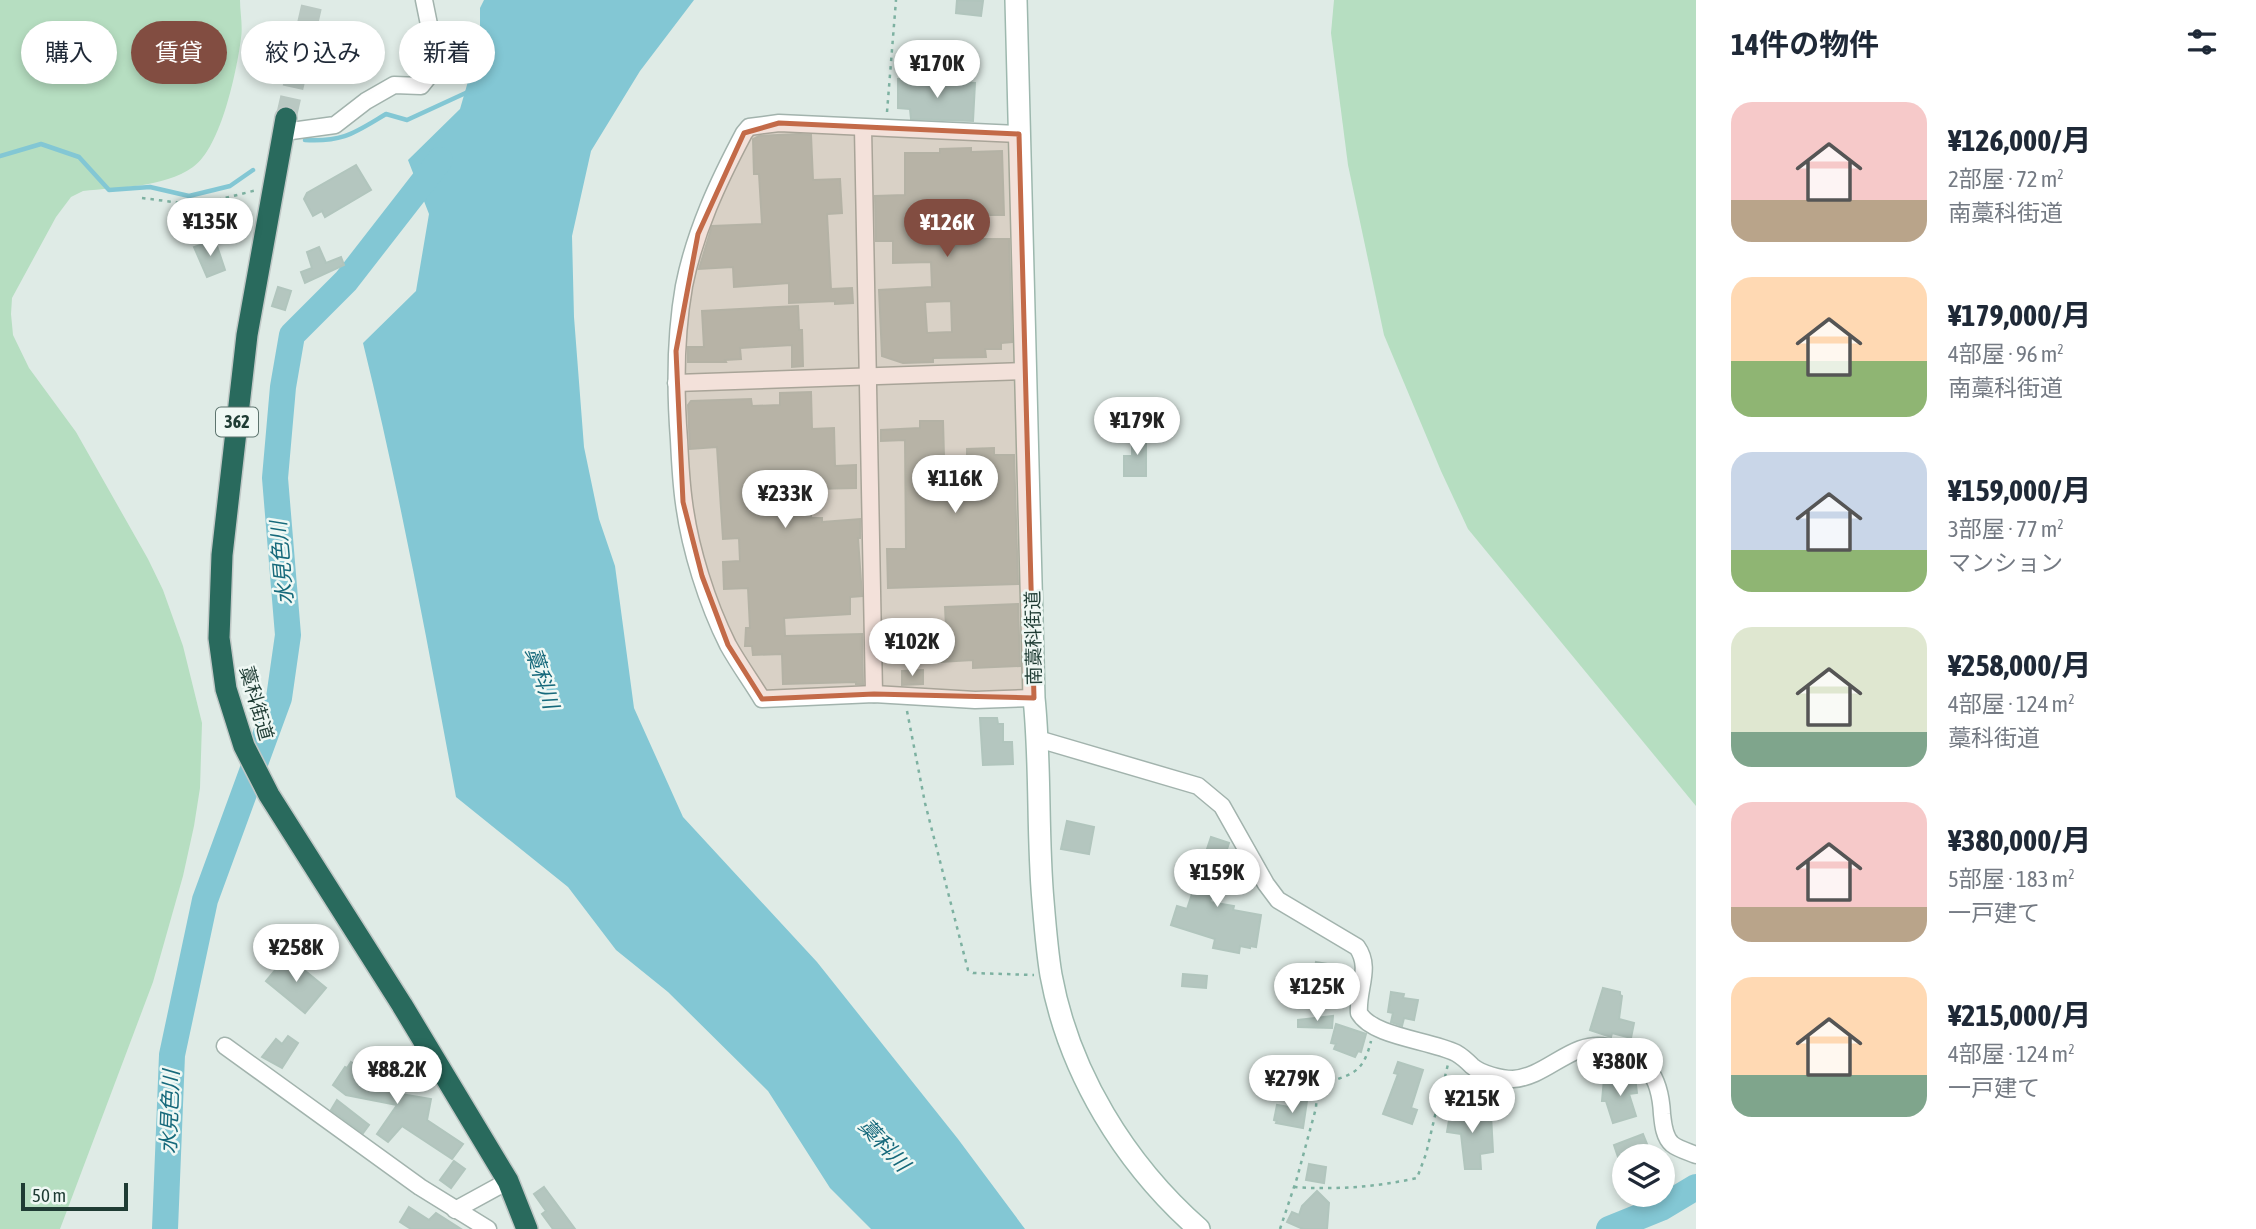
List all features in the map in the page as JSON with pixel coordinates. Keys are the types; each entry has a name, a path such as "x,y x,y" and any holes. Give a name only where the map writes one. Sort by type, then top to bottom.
{"highway":[{"name":"藁科街道","path":"285,125 247,335 222,555 219,638 226,689 244,746 257,773 282,817 395,993 508,1181 527,1229"}],"main road":[{"name":"南藁科街道","path":"1016,0 1034,698 1038,739 1042,899 1051,976 1063,1023 1084,1077 1125,1149 1178,1211 1199,1229"}],"street":[{"path":"285,125 335,125 366,101 394,85 421,86 433,71 435,54 424,0"},
{"path":"1019,134 779,123 749,127 718,183 698,234 679,318 676,383 683,502 690,539 716,618 728,645 762,699 874,694 975,700 1034,698"},
{"path":"863,128 874,694"},
{"path":"676,383 1026,371"},
{"path":"1038,739 1198,786 1222,806 1266,884 1278,900 1294,912 1357,947 1363,956 1365,967 1359,1013 1370,1026 1452,1051 1474,1068 1501,1078 1513,1079 1529,1075 1579,1049 1592,1046 1606,1047 1633,1057 1652,1071 1661,1100 1662,1122 1666,1135 1672,1144 1696,1155"},
{"path":"225,1046 420,1187 488,1229"},
{"path":"455,1210 508,1181"}],"path":[{"path":"885,129 895,0"},
{"path":"142,198 197,205 274,186"},
{"path":"904,696 925,803 968,970 973,973 1051,976"},
{"path":"1280,1229 1315,1108 1317,1087 1355,1072 1363,1065 1372,1035 1370,1026"},
{"path":"1294,1187 1322,1189 1371,1186 1417,1178 1424,1161 1452,1051"},
{"path":"1438,1104 1474,1068"}],"highlighted area":[{"path":"779,123 1019,134 1034,698 874,694 762,699 728,645 702,576 683,502 676,351 698,234 744,133"}],"green space":[{"path":"0,0 240,0 241,39 231,88 219,126 203,157 193,167 168,179 83,191 71,197 56,217 12,298 13,335 29,368 76,432 163,590 183,646 202,723 200,788 183,876 153,982 60,1229 0,1229"},
{"path":"1334,0 1696,0 1696,806 1468,529 1441,471 1384,335 1348,165 1331,33"}],"water":[{"name":"藁科川","path":"484,0 694,0 640,71 591,151 572,236 574,317 584,447 599,519 615,566 634,708 683,817 817,962 958,1139 1025,1229 871,1229 830,1188 768,1091 668,992 616,950 568,887 456,797 401,512 363,343 416,291 429,214 408,160 460,109 467,84 495,84 495,21 480,21 480,8"}],"building":[{"path":"957,0 983,1 981,16 956,13"},
{"path":"898,79 975,83 973,121 911,119 910,109 898,108"},
{"path":"811,135 813,180 840,179 842,213 827,214 831,289 852,288 853,303 789,303 789,283 734,287 733,267 699,269 712,226 762,224 759,174 754,174 753,139 759,136"},
{"path":"940,149 1002,151 1004,215 981,215 982,239 1009,239 1012,342 1001,343 1001,349 985,349 986,357 933,358 933,362 903,363 882,356 879,290 932,287 931,262 893,263 893,241 876,241 875,196 905,195 905,153 940,153","holes":["951,301 952,332 927,333 925,302"]},
{"path":"356,165 371,190 325,217 322,211 313,216 304,199 307,193"},
{"path":"215,240 225,270 207,277 194,247"},
{"path":"319,247 326,263 341,257 344,265 305,283 301,272 312,268 307,252"},
{"path":"278,287 291,291 285,310 272,306"},
{"path":"798,306 803,366 792,367 792,345 740,348 741,359 725,360 726,362 688,362 688,347 704,347 702,311"},
{"path":"811,392 812,429 834,428 835,466 856,465 856,488 810,489 811,518 822,518 822,522 860,519 858,538 862,596 850,597 850,614 784,618 785,636 862,634 863,684 783,684 782,654 753,655 752,646 745,646 746,628 750,628 748,588 724,589 723,562 740,561 739,538 723,539 717,447 690,449 688,405 691,401 751,399 752,406 780,405 780,393"},
{"path":"920,421 943,421 944,456 967,456 967,449 994,448 994,455 1014,455 1018,584 888,588 887,549 906,549 905,440 881,441 881,430 920,428"},
{"path":"1132,434 1146,434 1146,476 1124,476 1124,456 1132,456"},
{"path":"1018,604 1020,666 973,668 973,660 940,662 939,647 947,647 945,607"},
{"path":"923,670 923,684 902,685 902,671"},
{"path":"980,718 997,718 998,724 1003,724 1003,742 1012,742 1013,764 983,765"},
{"path":"1067,821 1094,827 1089,854 1061,849"},
{"path":"1211,837 1229,843 1210,902 1261,915 1256,947 1240,946 1239,953 1213,948 1215,939 1171,925 1177,906 1187,909"},
{"path":"287,956 326,988 305,1013 266,981"},
{"path":"1316,962 1328,964 1325,981 1328,982 1322,1003 1297,997 1302,975 1313,978"},
{"path":"1183,974 1207,976 1206,988 1182,986"},
{"path":"1603,988 1620,992 1622,996 1619,1019 1634,1023 1631,1038 1612,1033 1611,1037 1590,1030"},
{"path":"1391,992 1404,994 1403,998 1418,1000 1414,1020 1404,1018 1402,1026 1391,1022 1393,1013 1388,1012"},
{"path":"1333,1016 1332,1028 1298,1027 1298,1020"},
{"path":"1336,1024 1366,1034 1361,1052 1358,1051 1355,1057 1334,1049 1336,1044 1331,1043"},
{"path":"288,1036 298,1043 282,1068 262,1057 276,1039 282,1044"},
{"path":"351,1062 374,1077 385,1065 409,1083 401,1094 431,1099 427,1120 463,1144 452,1159 402,1126 388,1142 377,1134 397,1105 346,1095 333,1085"},
{"path":"1398,1062 1423,1070 1411,1108 1417,1110 1412,1124 1383,1114 1398,1074 1394,1073"},
{"path":"1635,1077 1637,1093 1629,1094 1636,1116 1613,1123 1606,1101 1602,1101 1604,1079"},
{"path":"337,1100 369,1125 363,1133 331,1110"},
{"path":"1296,1100 1307,1101 1303,1128 1276,1123 1274,1120 1277,1105 1295,1108"},
{"path":"1452,1103 1465,1106 1462,1119 1491,1115 1493,1152 1480,1154 1481,1169 1465,1169 1461,1134 1447,1132"},
{"path":"1643,1134 1647,1144 1617,1144"},
{"path":"454,1161 465,1169 451,1188 440,1180"},
{"path":"1309,1164 1326,1167 1324,1183 1306,1180"},
{"path":"544,1187 575,1229 553,1229 542,1214 546,1211 534,1194"},
{"path":"1317,1191 1329,1203 1327,1229 1303,1229 1287,1222 1292,1212 1299,1215 1302,1206"},
{"path":"409,1207 429,1220 436,1213 461,1229 411,1229 400,1222"}],"waterway":[{"path":"305,140 339,138 386,114 407,120 470,91"},
{"path":"0,156 41,144 79,157 109,190 150,187 189,196 230,186 253,170"},
{"name":"水見色川","path":"165,1229 172,1055 205,900 279,698 288,635 275,478 283,387 292,335 346,281 440,160"},
{"path":"1609,1229 1661,1208 1696,1187"}],"tunnel":[{"path":"286,118 313,0"}]}
